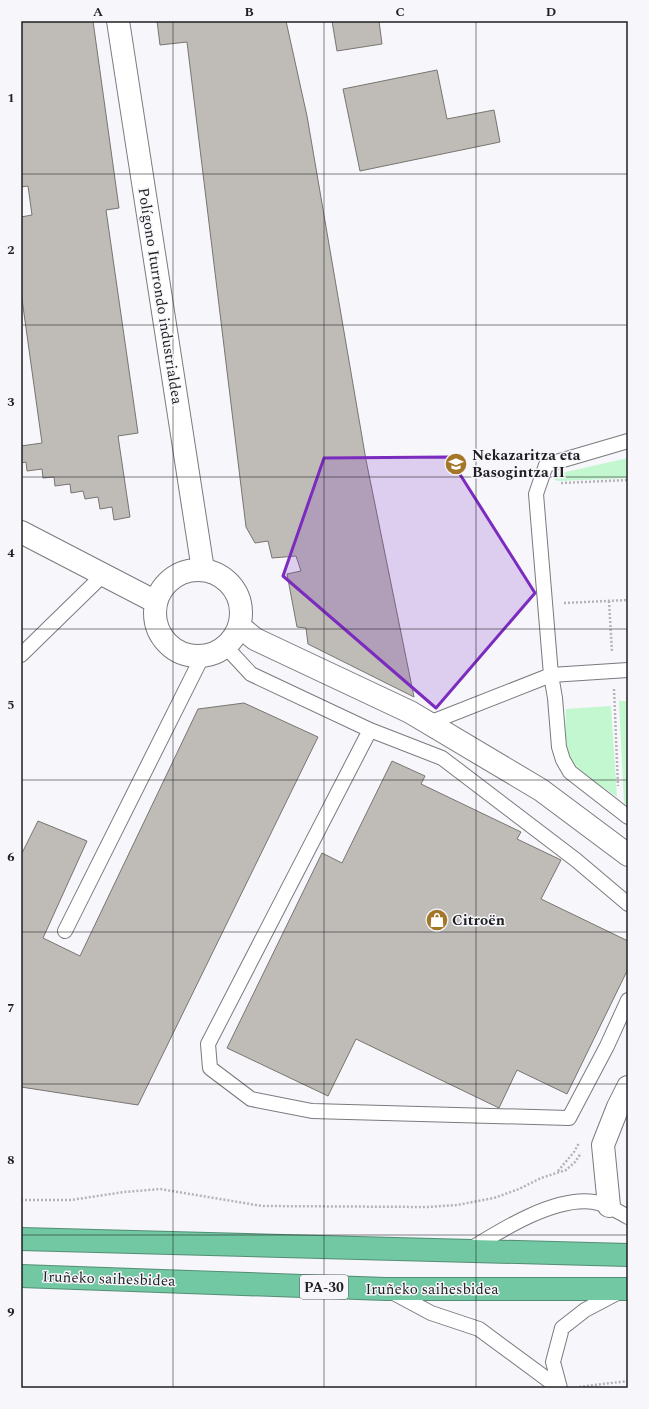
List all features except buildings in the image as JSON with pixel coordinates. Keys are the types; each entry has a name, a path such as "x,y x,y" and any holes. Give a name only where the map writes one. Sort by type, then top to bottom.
{"highway":[{"path":"21,1239 628,1255"},
{"name":"Iruñeko saihesbidea","path":"21,1276 386,1289 626,1289"},
{"path":"21,1283 49,1277"}],"street":[{"name":"Polígono Iturrondo industrialdea","path":"118,21 203,570"},
{"path":"21,532 156,602"},
{"path":"194,570 203,570 221,576 231,585 238,597 241,612 239,626 232,639 225,646 208,655 193,656 179,652 167,644 159,632 155,618 156,602 160,591 169,580 181,573 194,570"},
{"path":"239,626 255,640 410,712 429,723 541,790 628,855"},
{"path":"609,1206 604,1145 618,1107 628,1087"}],"lane":[{"path":"624,813 570,772 563,760 551,674 536,494 546,465 628,441"},
{"path":"21,655 103,575"},
{"path":"225,646 251,674 370,730 442,758 576,860 628,904"},
{"path":"66,931 203,655"},
{"path":"429,723 551,674 628,670"},
{"path":"370,730 208,1044 210,1068 251,1099 312,1111 569,1118 607,1046 628,1000"},
{"path":"468,1251 491,1236 532,1215 565,1203 594,1202 609,1206 628,1217"},
{"path":"386,1289 431,1313 479,1329 560,1388"},
{"path":"560,1388 553,1362 562,1328 585,1310 626,1289"}],"path":[{"path":"555,483 628,480"},
{"path":"609,600 624,813"},
{"path":"559,603 628,600"},
{"path":"21,1200 71,1200 124,1192 160,1189 262,1206 428,1207 457,1205 494,1198 558,1172"},
{"path":"576,1387 628,1381"}],"highlighted area":[{"path":"449,457 535,593 436,708 283,576 324,458"}],"green space":[{"path":"628,458 628,478 559,481 555,480 554,477 557,474"},
{"path":"619,701 628,701 628,806 624,803"},
{"path":"611,706 617,797 577,767 572,761 567,750 566,738 566,709"}],"place":[{"name":"Nekazaritza eta Basogintza II","path":"456,464"},
{"name":"Citroën","path":"437,920"}]}
